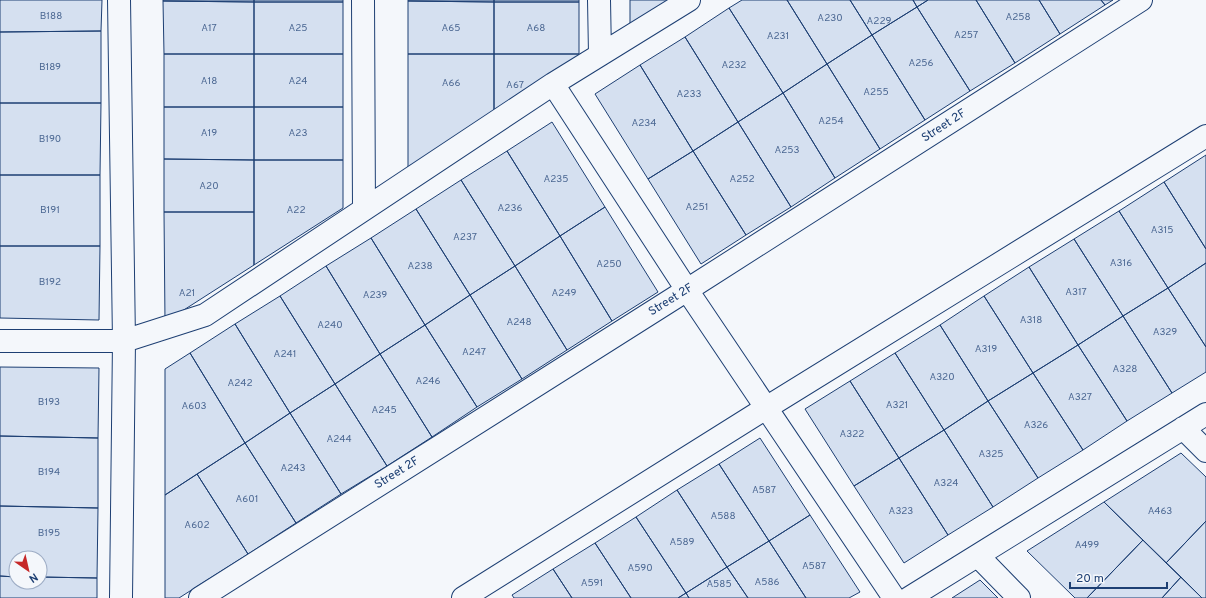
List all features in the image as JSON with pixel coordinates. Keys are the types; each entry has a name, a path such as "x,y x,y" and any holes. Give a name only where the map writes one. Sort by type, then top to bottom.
{"street":[{"path":"119,0 124,341 121,598"},
{"path":"364,0 364,209"},
{"path":"599,0 600,54"},
{"path":"0,341 124,341 205,315 553,84 689,0"},
{"name":"Street 2F","path":"200,598 687,290 1141,0"},
{"path":"553,84 687,290 894,598"},
{"path":"463,598 766,408 1206,136"},
{"path":"909,598 1206,414"},
{"path":"1183,428 1206,451"},
{"path":"978,556 1019,598"}],"building":[{"path":"0,0 102,0 101,31 0,32"},
{"path":"254,0 254,2 163,1"},
{"path":"254,0 343,0 343,2 254,2"},
{"path":"494,0 494,2 408,1"},
{"path":"494,0 579,0 579,2 494,2"},
{"path":"630,0 669,0 630,25"},
{"path":"742,0 787,0 827,64 783,93 729,8"},
{"path":"787,0 850,0 872,35 827,64"},
{"path":"850,0 913,0 917,7 872,35"},
{"path":"913,0 928,0 917,7"},
{"path":"928,0 976,0 1015,63 970,91 917,7"},
{"path":"976,0 1039,0 1060,34 1015,63"},
{"path":"1039,0 1101,0 1105,5 1060,34"},
{"path":"1101,0 1113,0 1105,5"},
{"path":"163,1 254,2 254,54 164,54"},
{"path":"408,1 494,2 494,54 408,54"},
{"path":"254,2 343,2 343,54 254,54"},
{"path":"494,2 579,2 579,54 494,54"},
{"path":"917,7 970,91 925,120 872,35"},
{"path":"729,8 783,93 738,122 685,37"},
{"path":"101,31 101,103 0,103 0,32"},
{"path":"872,35 925,120 880,149 827,64"},
{"path":"685,37 738,122 693,151 640,65"},
{"path":"164,54 254,54 254,107 164,107"},
{"path":"254,54 343,54 343,107 254,107"},
{"path":"408,54 494,54 494,112 408,167"},
{"path":"494,54 579,54 579,57 494,112"},
{"path":"827,64 880,149 835,178 783,93"},
{"path":"640,65 693,151 648,179 595,94"},
{"path":"783,93 835,178 791,207 738,122"},
{"path":"0,103 101,103 100,175 0,175"},
{"path":"164,107 254,107 254,160 164,159"},
{"path":"254,107 343,107 343,160 254,160"},
{"path":"552,122 605,207 560,236 507,151"},
{"path":"738,122 791,207 746,235 693,151"},
{"path":"507,151 560,236 515,266 461,180"},
{"path":"693,151 746,235 701,264 648,179"},
{"path":"1206,155 1206,249 1164,182"},
{"path":"164,159 254,160 254,212 164,212"},
{"path":"254,160 343,160 343,208 254,265"},
{"path":"0,175 100,175 100,246 0,246"},
{"path":"461,180 515,266 470,295 416,209"},
{"path":"1164,182 1206,249 1206,263 1168,288 1119,211"},
{"path":"605,207 658,292 612,321 560,236"},
{"path":"416,209 470,295 425,325 371,238"},
{"path":"1119,211 1168,288 1123,316 1074,239"},
{"path":"164,212 254,212 254,265 165,322"},
{"path":"560,236 612,321 567,350 515,266"},
{"path":"371,238 425,325 380,354 326,266"},
{"path":"1074,239 1123,316 1078,345 1029,267"},
{"path":"0,246 100,246 99,320 0,318"},
{"path":"1206,263 1206,347 1168,288"},
{"path":"326,266 380,354 335,384 280,296"},
{"path":"515,266 567,350 522,379 470,295"},
{"path":"1029,267 1078,345 1033,373 984,296"},
{"path":"1168,288 1206,347 1206,372 1172,393 1123,316"},
{"path":"470,295 522,379 477,407 425,325"},
{"path":"280,296 335,384 290,413 235,324"},
{"path":"984,296 1033,373 988,401 940,325"},
{"path":"1123,316 1172,393 1127,421 1078,345"},
{"path":"235,324 290,413 245,443 190,353"},
{"path":"425,325 477,407 432,437 380,354"},
{"path":"940,325 988,401 944,430 895,353"},
{"path":"1078,345 1127,421 1083,450 1033,373"},
{"path":"190,353 245,443 165,495 165,369"},
{"path":"895,353 944,430 899,458 850,381"},
{"path":"380,354 432,437 387,466 335,384"},
{"path":"0,367 99,368 98,438 0,436"},
{"path":"1033,373 1083,450 1038,478 988,401"},
{"path":"850,381 899,458 854,486 805,409"},
{"path":"335,384 387,466 341,494 290,413"},
{"path":"988,401 1038,478 993,507 944,430"},
{"path":"290,413 341,494 296,523 245,443"},
{"path":"944,430 993,507 948,535 899,458"},
{"path":"0,436 98,438 98,508 0,506"},
{"path":"760,438 810,515 769,541 719,464"},
{"path":"245,443 296,523 248,554 197,474"},
{"path":"1181,453 1206,477 1206,521 1166,563 1104,502"},
{"path":"899,458 948,535 904,563 854,486"},
{"path":"719,464 769,541 727,567 677,490"},
{"path":"197,474 248,554 179,598 165,598 165,495"},
{"path":"677,490 727,567 686,593 636,517"},
{"path":"1104,502 1143,540 1087,598 1075,598 1027,551"},
{"path":"0,506 98,508 97,578 48,577 48,550 8,550 8,576 0,576"},
{"path":"810,515 860,592 849,598 806,598 769,541"},
{"path":"636,517 686,593 678,598 631,598 595,543"},
{"path":"1206,521 1206,598 1202,598 1166,563"},
{"path":"1143,540 1181,577 1162,598 1087,598"},
{"path":"769,541 806,598 748,598 727,567"},
{"path":"595,543 631,598 572,598 553,569"},
{"path":"727,567 748,598 689,598 686,593"},
{"path":"553,569 572,598 514,598 512,595"},
{"path":"0,576 8,576 8,590 48,590 48,577 97,578 97,598 0,598"},
{"path":"1181,577 1202,598 1162,598"},
{"path":"980,580 998,598 952,598"},
{"path":"686,593 689,598 678,598"}]}
